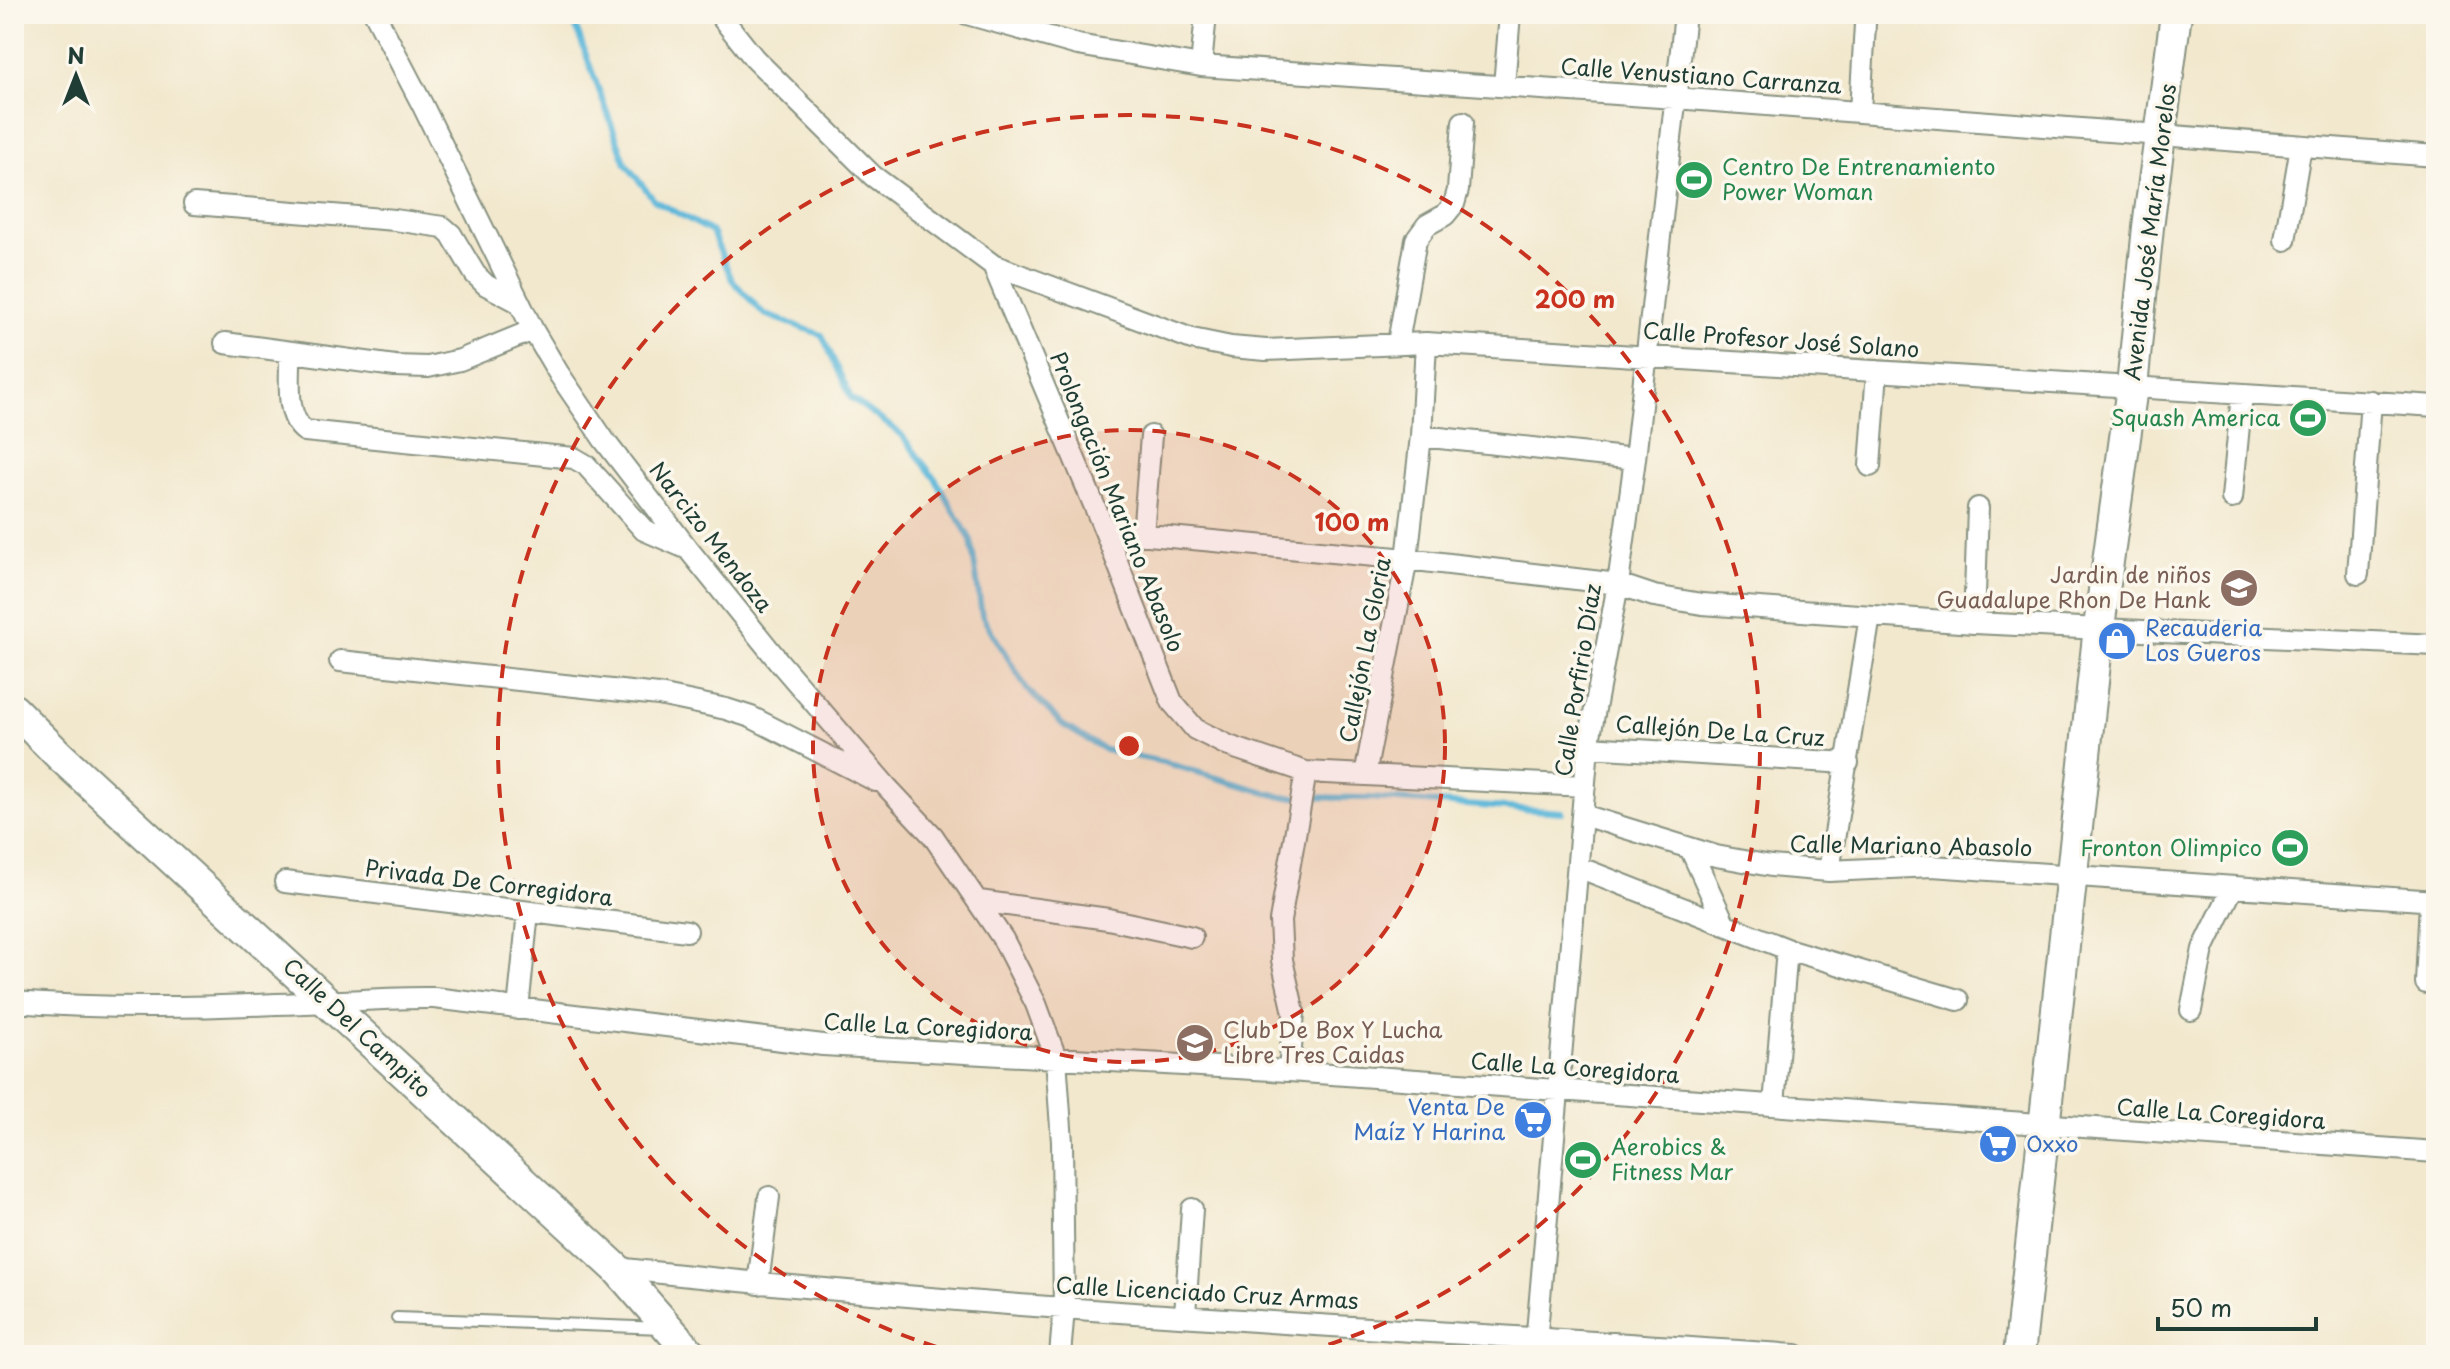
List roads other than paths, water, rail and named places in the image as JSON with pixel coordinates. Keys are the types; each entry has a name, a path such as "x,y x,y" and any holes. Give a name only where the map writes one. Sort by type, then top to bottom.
{"main road":[{"name":"Avenida José María Morelos","path":"2019,1355 2099,627 2132,387 2148,227 2176,14"},
{"name":"Calle Del Campito","path":"14,710 60,756 616,1268 692,1355"}],"street":[{"name":"Narcizo Mendoza","path":"375,14 533,330 559,374 604,440 780,663 933,836 1003,939 1036,1004 1056,1058 1064,1185 1064,1309 1060,1355"},
{"path":"719,14 754,58 873,176 993,265"},
{"name":"Calle Venustiano Carranza","path":"967,14 1078,45 1201,66 1675,98 2436,156"},
{"path":"1201,66 1206,14"},
{"path":"1504,86 1510,14"},
{"name":"Calle Porfirio Díaz","path":"1536,1346 1588,747 1618,584 1635,459 1685,14"},
{"path":"1860,112 1865,24"},
{"path":"1398,343 1416,240 1427,225 1445,215 1454,204 1458,190 1463,122"},
{"path":"2285,240 2301,146"},
{"path":"194,204 443,227 486,285 520,303"},
{"name":"Calle Profesor José Solano","path":"993,265 1192,339 1231,347 1266,350 1426,343 2436,406"},
{"name":"Prolongación Mariano Abasolo","path":"993,265 1105,531 1172,702 1195,729 1304,780 1365,775 1585,786"},
{"path":"225,343 395,366 428,367 460,360 533,330"},
{"name":"Callejón La Gloria","path":"1365,775 1407,559 1421,436 1426,343"},
{"path":"290,353 292,413 295,424 305,431 574,458 586,465 644,530 688,549"},
{"path":"1870,466 1877,371"},
{"path":"2232,498 2242,394"},
{"path":"2358,574 2371,401"},
{"path":"1143,535 1151,436"},
{"path":"1421,436 1635,459"},
{"path":"1974,623 1978,508"},
{"path":"1105,531 1407,559 1618,584 1676,600 1974,623 2436,645"},
{"path":"1829,871 1870,616"},
{"path":"340,661 659,695 726,709 751,717 887,787"},
{"name":"Callejón De La Cruz","path":"1588,747 1848,763"},
{"path":"1289,1071 1294,1013 1279,941 1280,921 1304,780"},
{"name":"Calle Mariano Abasolo","path":"1583,815 1716,856 1771,866 1829,871 1932,866 2433,901"},
{"path":"1690,848 1725,925"},
{"path":"1578,867 1787,949 1958,1000"},
{"name":"Privada De Corregidora","path":"285,882 687,931"},
{"path":"2191,1010 2203,949 2233,887"},
{"path":"979,901 1108,919 1192,937"},
{"path":"2426,983 2433,901"},
{"path":"518,1009 528,912"},
{"path":"1774,1105 1787,949"},
{"name":"Calle La Coregidora","path":"14,1002 117,1008 329,1002 388,997 434,998 823,1045 1289,1071 2436,1152"},
{"path":"758,1284 769,1197"},
{"path":"1185,1315 1192,1209"},
{"name":"Calle Licenciado Cruz Armas","path":"616,1268 758,1284 1064,1309 1185,1315 1536,1346 1796,1355"}],"lane":[{"path":"397,1318 668,1328"}],"waterway":[{"path":"568,14 574,22 626,164 654,200 712,232 732,280 764,314 822,335 851,398 901,434 936,480 971,540 982,616 1027,689 1063,725 1105,750 1163,762 1282,797 1370,798 1562,812"}],"place":[{"name":"Centro De Entrenamiento Power Woman","path":"1694,180"},
{"name":"Squash America","path":"2308,418"},
{"name":"Jardin de niños Guadalupe Rhon De Hank","path":"2239,588"},
{"name":"Recauderia Los Gueros","path":"2117,641"},
{"name":"Fronton Olimpico","path":"2290,848"},
{"name":"Club De Box Y Lucha Libre Tres Caidas","path":"1195,1043"},
{"name":"Venta De Maíz Y Harina","path":"1533,1120"},
{"name":"Oxxo","path":"1998,1144"},
{"name":"Aerobics & Fitness Mar","path":"1583,1160"}]}
